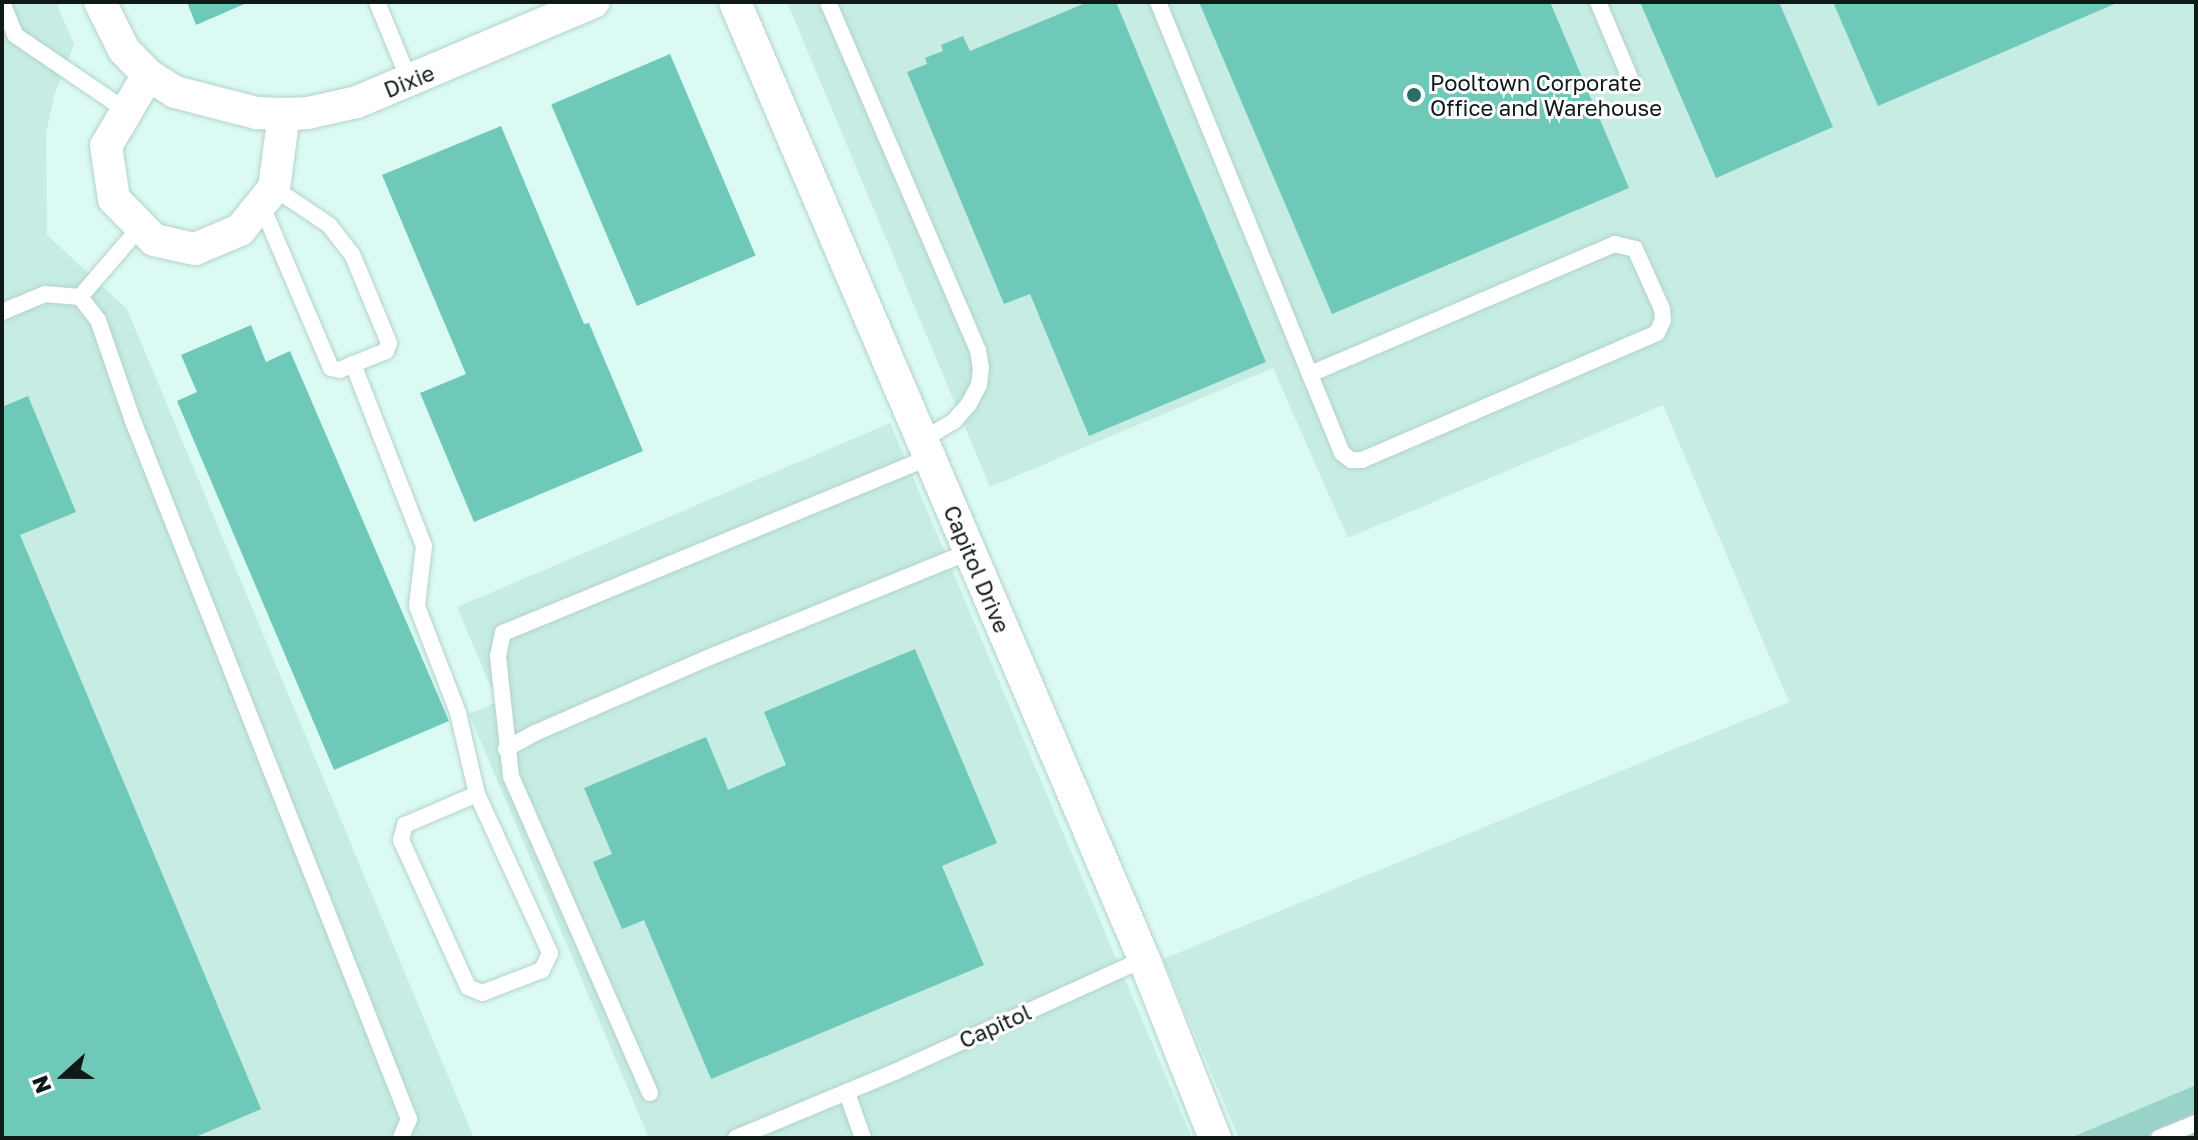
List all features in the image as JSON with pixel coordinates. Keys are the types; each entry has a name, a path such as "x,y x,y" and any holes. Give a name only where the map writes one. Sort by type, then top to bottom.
{"street":[{"path":"100,2 124,50 148,75 106,146 114,199 154,240 195,249 240,230 267,196 284,114"},
{"name":"Dixie","path":"148,75 175,92 214,104 284,114 308,113 357,102 410,82 594,2"},
{"name":"Capitol Drive","path":"735,2 1144,959 1215,1138"}],"lane":[{"path":"2,2 9,38 127,111"},
{"path":"377,2 410,82"},
{"path":"650,1093 511,776 498,656 503,633 926,448 969,404 979,385 981,368 978,350 828,2"},
{"path":"1158,2 1342,453 1351,460 1362,460 1657,333 1663,320 1662,309 1635,249 1615,244 1310,374"},
{"path":"1598,2 1633,85"},
{"path":"267,196 329,225 352,254 389,343 386,351 340,370 331,368 267,196"},
{"path":"80,297 141,226"},
{"path":"2,312 45,294 80,297 98,320 137,433 409,1119 401,1138"},
{"path":"353,364 424,546 417,606 458,713 477,794 550,953 542,970 482,993 468,987 400,832 405,825 477,794"},
{"path":"506,749 535,733 710,657 969,552"},
{"name":"Capitol","path":"736,1138 847,1093 1144,959"},
{"path":"847,1093 863,1138"},
{"path":"2159,1138 2196,1123"}],"shaded area":[{"path":"2,2 56,2 74,44 54,96 46,134 47,235 127,309 474,1138 2,1138"},
{"path":"787,2 2196,2 2196,1085 2070,1138 1239,1138 1163,959 1789,702 1663,405 1348,538 1273,368 990,487"},
{"path":"890,423 1192,1138 649,1138 469,714 497,702 457,607"},
{"path":"2196,1085 2196,1138 2070,1138"}],"building":[{"path":"187,2 249,2 196,25"},
{"path":"1088,2 1116,2 1266,362 1089,436 1030,294 1004,304 907,72 927,64 925,58 943,51 941,45 963,36 970,51"},
{"name":"Pooltown Corporate Office and Warehouse","path":"1199,2 1550,2 1629,188 1332,314"},
{"path":"1640,2 1779,2 1833,127 1716,178"},
{"path":"1833,2 2119,2 1878,106"},
{"path":"670,54 756,256 637,306 551,104"},
{"path":"501,126 584,324 589,323 643,451 474,522 420,393 466,374 382,175"},
{"path":"251,325 266,362 290,351 449,721 334,770 177,401 197,392 181,355"},
{"path":"28,396 76,512 20,535 261,1109 193,1138 2,1138 2,407"},
{"path":"915,649 997,843 942,866 984,965 711,1079 644,920 622,929 593,862 612,854 584,788 706,737 728,790 786,765 764,712"}],"place":[{"name":"Pooltown Corporate Office and Warehouse","path":"1414,95"}]}
